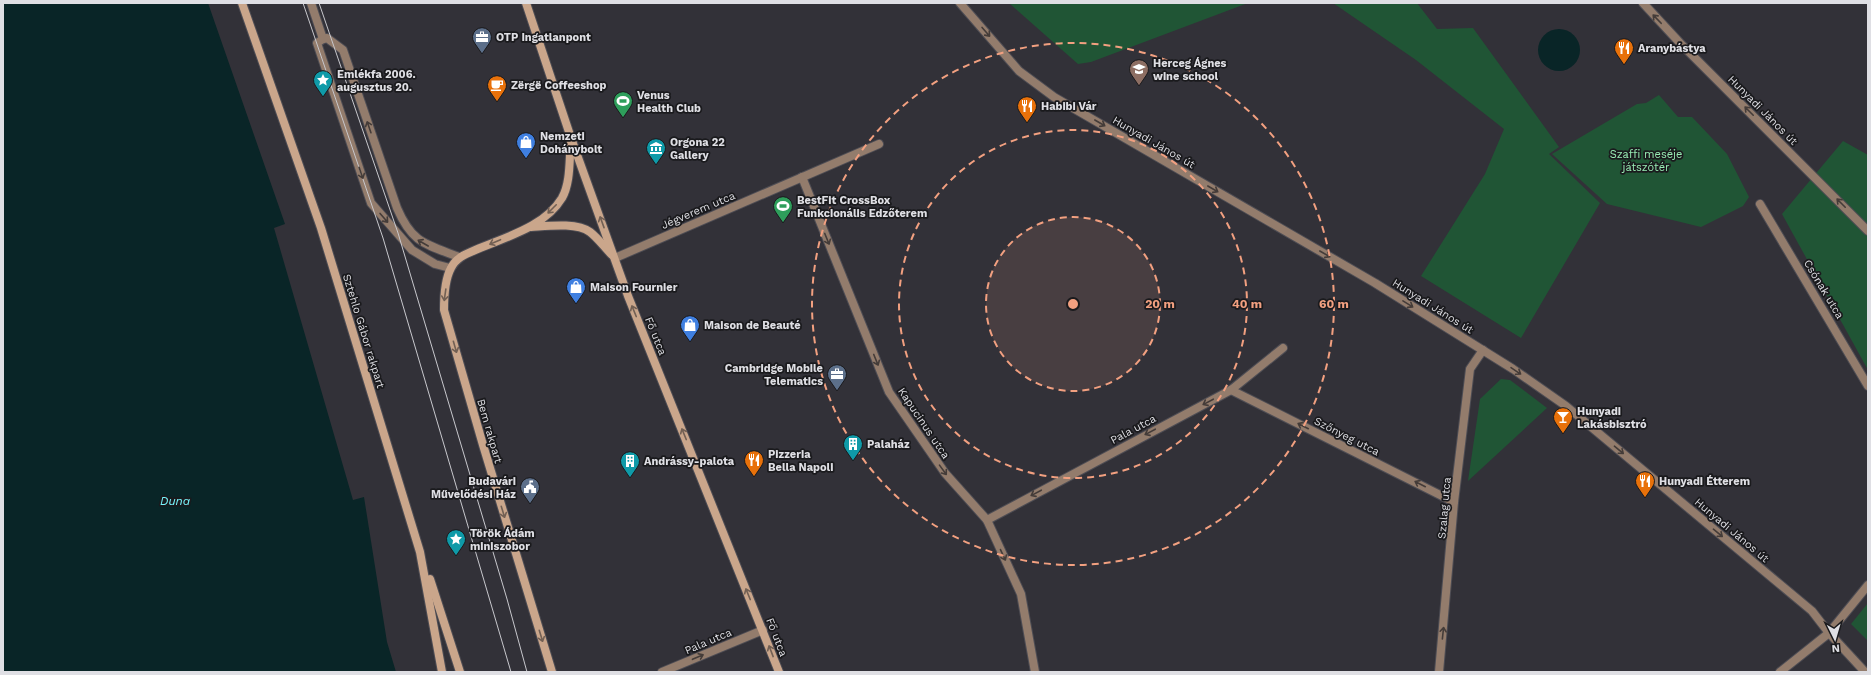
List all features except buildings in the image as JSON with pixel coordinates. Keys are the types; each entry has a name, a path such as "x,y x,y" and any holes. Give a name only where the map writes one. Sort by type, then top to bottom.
{"street":[{"name":"Sztehlo Gábor rakpart","path":"242,3 321,228 420,552 442,672"},
{"path":"311,3 323,39"},
{"name":"Fő utca","path":"526,3 571,138 628,296 779,672"},
{"name":"Hunyadi János út","path":"960,3 1020,71 1054,97 1375,283 1513,369 1566,406 1812,611 1829,633 1865,672"},
{"name":"Hunyadi János út","path":"1643,3 1680,43 1868,231"},
{"path":"459,257 424,244 407,229 397,208 343,50 328,38 317,43 371,203 412,250 435,264 450,268 459,257 530,227 554,208 562,197 567,186 571,138"},
{"name":"Jégverem utca","path":"615,258 879,144"},
{"name":"Kapucinus utca","path":"802,177 889,392 945,473 987,520 1021,594 1035,672"},
{"name":"Csónak utca","path":"1760,204 1868,386"},
{"path":"530,227 551,225 582,228 590,232 615,258"},
{"name":"Bem rakpart","path":"450,268 444,296 444,310 483,445 552,672"},
{"name":"Pala utca","path":"987,520 1231,390 1283,348"},
{"name":"Szalag utca","path":"1440,672 1454,502 1470,369 1483,350"},
{"name":"Szőnyeg utca","path":"1231,390 1454,502"},
{"path":"420,552 460,672"},
{"path":"1780,672 1829,633 1868,585"},
{"name":"Pala utca","path":"662,672 763,630"}],"green space":[{"path":"1009,3 1248,3 1091,62 1078,64"},
{"path":"1333,3 1417,3 1437,29 1473,28 1559,147 1549,154 1600,203 1521,338 1421,276 1485,174 1504,129 1416,60"},
{"name":"Szaffi meséje játszótér","path":"1659,95 1678,117 1692,117 1727,154 1749,197 1743,206 1701,227 1607,204 1552,154 1637,104 1646,103"},
{"path":"1843,141 1868,155 1868,370 1782,214"},
{"path":"1501,379 1510,380 1547,408 1468,481 1480,399"},
{"path":"1868,603 1868,641 1851,624"}],"water":[{"name":"Duna","path":"3,3 208,3 285,224 274,228 353,500 364,497 387,642 396,672 3,672"},
{"path":"1559,29 1574,35 1580,50 1574,65 1559,71 1544,65 1538,50 1544,35"}],"tram line":[{"path":"303,3 383,238 511,672"},
{"path":"319,3 398,233 507,599 527,672"}],"place":[{"name":"OTP Ingatlanpont","path":"482,54"},
{"name":"Aranybástya","path":"1624,65"},
{"name":"Herceg Ágnes wine school","path":"1139,86"},
{"name":"Emlékfa 2006. augusztus 20.","path":"323,97"},
{"name":"Zërgë Coffeeshop","path":"497,102"},
{"name":"Venus Health Club","path":"623,118"},
{"name":"Habibi Vár","path":"1027,123"},
{"name":"Nemzeti Dohánybolt","path":"526,159"},
{"name":"Orgona 22 Gallery","path":"656,165"},
{"name":"BestFit CrossBox Funkcionális Edzőterem","path":"783,223"},
{"name":"Maison Fournier","path":"576,304"},
{"name":"Maison de Beauté","path":"690,342"},
{"name":"Cambridge Mobile Telematics","path":"837,391"},
{"name":"Hunyadi Lakásbisztró","path":"1563,434"},
{"name":"Palaház","path":"853,461"},
{"name":"Pizzeria Bella Napoli","path":"754,477"},
{"name":"Andrássy-palota","path":"630,478"},
{"name":"Hunyadi Étterem","path":"1645,498"},
{"name":"Budavári Művelődési Ház","path":"530,504"},
{"name":"Török Ádám miniszobor","path":"456,556"}]}
